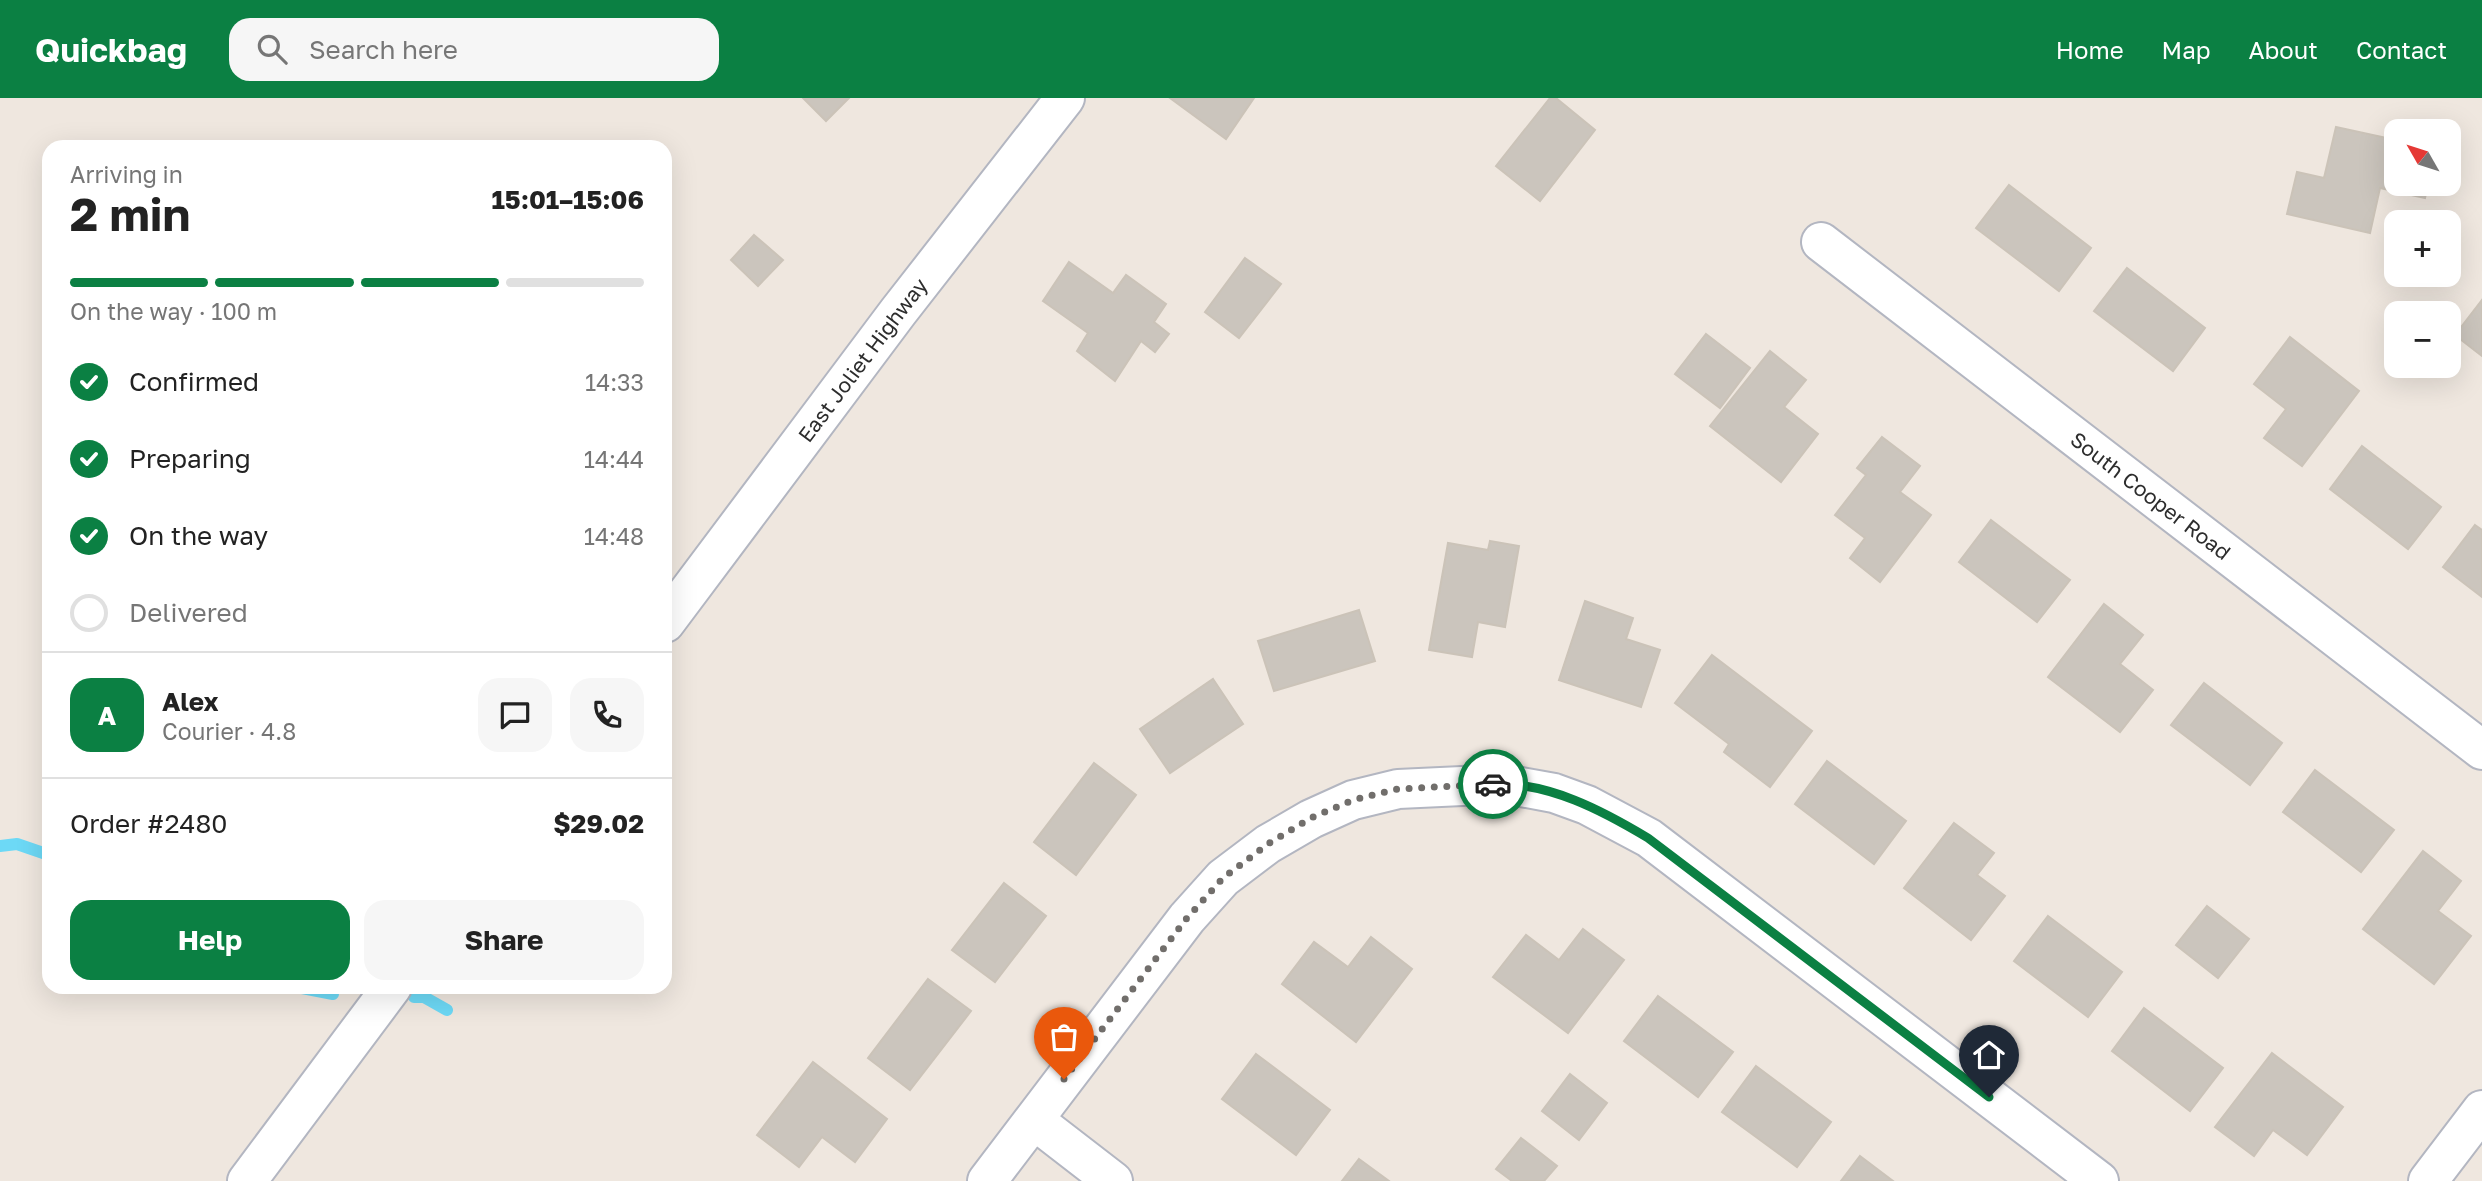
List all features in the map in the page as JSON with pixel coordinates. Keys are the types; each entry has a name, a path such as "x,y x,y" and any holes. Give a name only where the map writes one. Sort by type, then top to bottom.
{"street":[{"name":"East Joliet Highway","path":"672,614 898,312 1065,98"},
{"name":"South Cooper Road","path":"1821,242 2482,750"},
{"path":"987,1181 1187,918 1223,878 1268,844 1311,818 1353,800 1387,792 1505,784 1554,793 1587,804 1648,838 2099,1181"},
{"path":"247,1181 387,994"},
{"path":"2428,1181 2482,1110"},
{"path":"1034,1119 1113,1181"}],"building":[{"path":"803,98 849,98 826,121"},
{"path":"1170,98 1254,98 1226,139"},
{"path":"1550,98 1556,98 1595,130 1540,201 1496,166"},
{"path":"2336,127 2384,137 2384,189 2380,188 2370,233 2287,214 2297,172 2324,178"},
{"path":"2009,185 2091,248 2059,291 1976,228"},
{"path":"754,235 783,260 758,286 731,260"},
{"path":"1245,258 1281,284 1239,338 1205,312"},
{"path":"1069,262 1113,293 1126,275 1166,304 1154,322 1169,334 1155,352 1141,341 1115,381 1077,351 1088,333 1043,301"},
{"path":"2127,268 2205,328 2173,371 2094,311"},
{"path":"2482,300 2482,356 2461,340 2461,327"},
{"path":"1706,334 1750,368 1720,408 1675,374"},
{"path":"2290,337 2359,391 2302,466 2264,438 2286,409 2254,384"},
{"path":"1770,351 1806,380 1784,407 1818,434 1781,482 1710,426"},
{"path":"1882,437 1920,466 1900,492 1931,515 1880,582 1850,558 1865,538 1835,515 1866,475 1857,468"},
{"path":"2362,446 2441,507 2408,549 2330,489"},
{"path":"1991,520 2070,580 2037,622 1959,562"},
{"path":"2475,525 2482,530 2482,597 2443,567"},
{"path":"1490,541 1519,546 1505,627 1478,622 1472,657 1429,650 1448,543 1488,550"},
{"path":"1585,601 1633,618 1626,639 1660,650 1641,707 1559,680"},
{"path":"2104,604 2143,635 2120,664 2153,690 2120,732 2048,677"},
{"path":"1359,610 1375,661 1274,691 1258,641"},
{"path":"1712,655 1812,731 1770,787 1724,752 1729,744 1675,703"},
{"path":"1213,679 1243,724 1170,773 1140,729"},
{"path":"2204,683 2282,743 2250,785 2171,725"},
{"path":"1827,761 1906,821 1874,864 1795,804"},
{"path":"1094,763 1136,795 1076,875 1034,842"},
{"path":"2315,770 2394,830 2361,872 2283,812"},
{"path":"1954,823 1994,853 1977,875 2005,896 1971,940 1904,888"},
{"path":"2423,851 2461,881 2438,911 2471,936 2434,984 2363,929"},
{"path":"1004,883 1046,916 995,982 952,950"},
{"path":"2207,906 2249,939 2218,978 2176,945"},
{"path":"2048,916 2122,972 2088,1017 2014,961"},
{"path":"1583,929 1624,960 1568,1033 1493,977 1526,935 1559,960"},
{"path":"1371,937 1412,969 1356,1042 1282,984 1314,942 1348,967"},
{"path":"928,979 971,1011 910,1090 868,1058"},
{"path":"1658,996 1733,1052 1698,1097 1624,1041"},
{"path":"2144,1008 2223,1068 2190,1111 2112,1051"},
{"path":"2272,1053 2343,1107 2307,1155 2273,1130 2254,1156 2215,1127"},
{"path":"1256,1054 1330,1110 1296,1155 1222,1099"},
{"path":"813,1062 887,1119 855,1162 822,1137 799,1167 757,1135"},
{"path":"1756,1066 1831,1122 1797,1167 1722,1112"},
{"path":"1570,1074 1607,1103 1579,1140 1542,1111"},
{"path":"1521,1138 1557,1166 1544,1181 1512,1181 1496,1169"},
{"path":"1860,1156 1893,1181 1841,1181"},
{"path":"1359,1159 1389,1181 1342,1181"}],"waterway":[{"path":"0,846 17,844 42,853"},
{"path":"414,997 424,997 447,1010"}],"way so far":[{"path":"1064,1079 1187,918 1223,878 1268,844 1311,818 1353,800 1398,789 1493,784"}],"route":[{"path":"1493,784 1554,793 1587,804 1648,838 1989,1097"}]}
